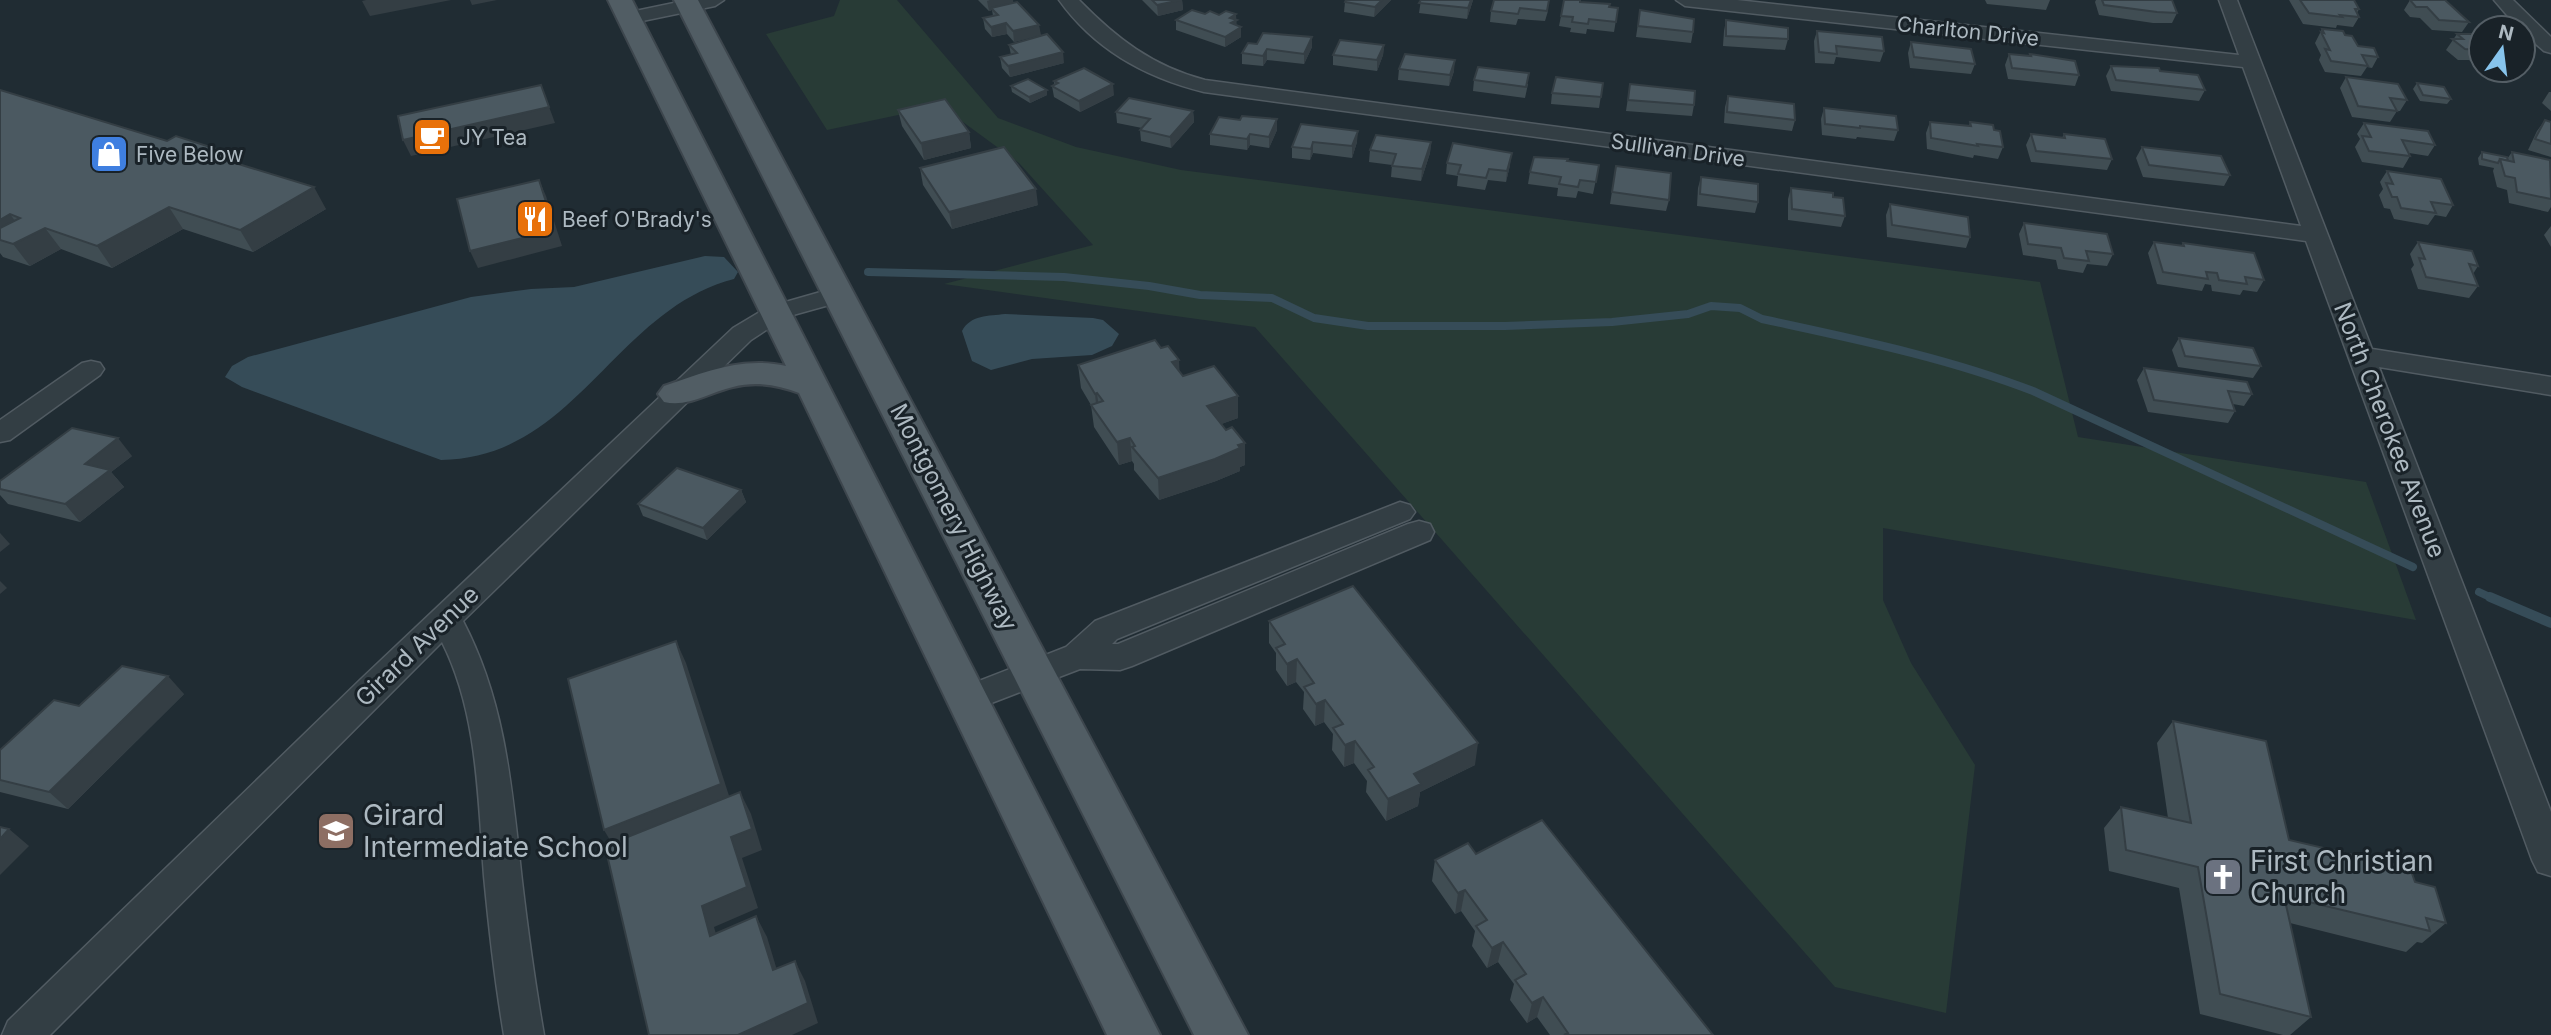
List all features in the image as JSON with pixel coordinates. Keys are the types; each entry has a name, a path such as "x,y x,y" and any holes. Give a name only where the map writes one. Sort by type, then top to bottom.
{"main road":[{"name":"Montgomery Highway","path":"697,2 838,295 1222,1035"},
{"path":"624,9 691,150 718,195 777,312 1134,1035"},
{"path":"676,394 725,377 767,371 814,386"}],"street":[{"name":"Sullivan Drive","path":"1068,0 1125,56 1154,72 1204,86 2317,235"},
{"name":"Charlton Drive","path":"1685,0 2251,62"},
{"name":"North Cherokee Avenue","path":"2228,0 2551,860"},
{"path":"2503,0 2519,19 2551,47"},
{"path":"624,9 697,2"},
{"name":"Girard Avenue","path":"22,1035 676,394 742,334 777,312 838,295"},
{"path":"2362,356 2551,386"},
{"path":"0,433 91,369"},
{"path":"968,699 1078,656 1106,630 1409,522"},
{"path":"446,618 461,643 490,741 510,955 524,1035"}],"green space":[{"path":"840,0 897,0 998,118 1076,147 1181,170 2040,282 2078,437 2366,482 2416,620 1883,528 1883,600 1911,663 1975,765 1946,1013 1835,987 1255,327 944,284 1093,245 1019,163 941,106 827,130 766,34 834,16"}],"water":[{"path":"705,256 724,257 738,272 734,279 692,296 657,320 561,410 527,435 487,453 441,460 242,387 225,377 232,366 248,357 471,297 531,289 574,287"},
{"path":"1005,314 1093,318 1103,320 1119,334 1112,346 1092,355 1032,359 991,370 972,361 962,331 975,319"}],"building":[{"path":"1152,0 1181,0 1157,5"},
{"path":"1382,0 1375,7 1345,2"},
{"path":"1421,0 1471,0 1468,8 1419,3"},
{"path":"1494,0 1549,0 1547,11 1520,8 1518,14 1491,11"},
{"path":"1564,0 1610,4 1609,7 1618,8 1616,22 1589,19 1588,24 1572,22 1573,17 1561,16"},
{"path":"2102,0 2172,0 2177,13 2104,5"},
{"path":"2300,0 2354,0 2359,9 2355,9 2359,17 2309,13"},
{"path":"2410,0 2445,0 2467,22 2439,20 2427,7 2416,7"},
{"path":"1017,2 1039,25 1013,31 1006,23 991,27 983,18 998,15 991,8"},
{"path":"1192,10 1205,14 1210,11 1219,15 1226,11 1236,14 1230,18 1237,20 1231,23 1241,27 1225,37 1176,20"},
{"path":"1640,10 1694,19 1693,32 1638,26"},
{"path":"1726,20 1788,28 1788,39 1726,36"},
{"path":"2322,29 2343,31 2345,35 2352,36 2358,46 2374,48 2378,57 2362,55 2368,66 2331,61 2325,49 2330,50"},
{"path":"1817,31 1882,37 1884,51 1836,46 1837,54 1819,52"},
{"path":"1263,33 1312,37 1304,54 1267,49 1263,56 1242,53 1248,43 1257,44"},
{"path":"1047,34 1063,52 1008,66 1000,57 1017,53 1009,45"},
{"path":"2457,34 2467,34 2467,49 2452,39 2463,39"},
{"path":"1340,40 1384,45 1377,60 1333,55"},
{"path":"1911,42 1971,49 1975,64 1914,57"},
{"path":"1405,54 1455,60 1450,75 1399,69"},
{"path":"2009,54 2031,56 2030,54 2075,61 2079,75 2012,68"},
{"path":"2111,66 2159,68 2160,71 2198,75 2205,90 2116,80"},
{"path":"1478,67 1529,73 1526,87 1474,80"},
{"path":"1084,68 1113,84 1079,101 1052,86 1058,83 1054,81"},
{"path":"1556,77 1603,83 1601,97 1552,93"},
{"path":"2346,77 2398,84 2407,100 2390,98 2397,111 2358,106"},
{"path":"1028,79 1047,90 1029,97 1011,86"},
{"path":"2417,83 2444,87 2451,99 2423,95"},
{"path":"1630,84 1695,91 1694,105 1628,100"},
{"path":"541,85 549,107 403,140 398,116"},
{"path":"0,90 167,141 176,136 232,154 222,159 314,187 240,230 169,207 97,246 45,228 13,244 0,240 0,228 20,218 10,214 0,220"},
{"path":"1728,96 1794,104 1795,120 1727,112"},
{"path":"1129,98 1193,111 1170,137 1140,130 1150,119 1116,112"},
{"path":"945,99 969,132 921,143 898,110"},
{"path":"1824,108 1896,116 1898,130 1825,124"},
{"path":"1242,116 1277,119 1269,137 1250,134 1247,139 1210,134 1219,117 1240,120"},
{"path":"2545,120 2551,122 2551,144 2535,139"},
{"path":"1930,122 1993,125 1994,130 2000,131 2003,147 1977,144 1978,146 1931,138"},
{"path":"2364,123 2428,131 2435,145 2402,140 2410,156 2369,151 2362,136 2371,137"},
{"path":"1301,124 1358,131 1352,146 1313,142 1311,149 1292,147"},
{"path":"2031,134 2065,138 2064,134 2105,139 2112,159 2036,151"},
{"path":"1376,135 1431,142 1422,169 1392,166 1396,154 1370,150"},
{"path":"1453,143 1512,153 1507,171 1489,169 1486,178 1458,174 1461,165 1447,163"},
{"path":"1004,147 1036,189 949,212 920,168"},
{"path":"2142,147 2221,156 2230,175 2149,165"},
{"path":"2482,152 2507,157 2508,161 2500,159 2498,163 2482,159"},
{"path":"2512,152 2550,160 2551,199 2517,192 2515,178 2505,176 2500,159 2514,162"},
{"path":"1534,157 1568,159 1567,161 1599,165 1596,182 1580,180 1578,187 1559,184 1561,177 1530,172"},
{"path":"1616,166 1671,173 1669,200 1612,192"},
{"path":"2387,171 2441,179 2453,205 2431,202 2436,213 2401,208 2397,197 2392,197 2386,183 2393,184"},
{"path":"1701,177 1758,184 1758,202 1700,194"},
{"path":"539,180 555,230 470,251 457,199"},
{"path":"1791,188 1833,193 1833,197 1843,198 1845,216 1792,209"},
{"path":"1890,204 1968,217 1970,237 1892,225"},
{"path":"2024,223 2107,234 2113,254 2086,251 2089,261 2064,258 2061,248 2028,244"},
{"path":"2154,242 2184,246 2183,243 2254,253 2264,280 2245,277 2247,284 2219,280 2217,273 2206,272 2208,279 2163,272"},
{"path":"2418,242 2472,251 2478,266 2469,264 2478,286 2426,277 2419,258 2425,259"},
{"path":"2179,338 2253,348 2261,366 2185,356"},
{"path":"1155,340 1161,348 1168,346 1179,360 1172,362 1183,376 1214,366 1238,396 1207,406 1226,430 1232,427 1245,443 1215,459 1158,478 1132,447 1135,446 1130,438 1117,442 1091,405 1103,401 1095,394 1078,365"},
{"path":"2144,368 2247,382 2252,394 2228,391 2235,411 2154,400"},
{"path":"72,428 118,438 85,464 110,470 65,504 0,489 0,481"},
{"path":"677,468 741,490 703,528 638,504"},
{"path":"1353,586 1478,743 1414,774 1421,784 1388,799 1368,770 1374,767 1355,741 1345,745 1333,728 1343,724 1325,700 1316,704 1304,687 1314,683 1297,659 1287,664 1276,648 1285,644 1269,621"},
{"path":"676,641 721,784 604,830 568,679"},
{"path":"122,666 168,676 49,792 0,780 0,750 54,700 79,706"},
{"path":"2173,721 2266,741 2289,840 2410,868 2415,882 2435,887 2446,923 2426,918 2430,931 2284,896 2311,1017 2220,994 2198,867 2126,850 2121,807 2191,823"},
{"path":"740,792 752,829 731,837 747,887 702,906 710,936 756,916 773,970 795,961 808,1003 738,1035 649,1035 605,846"},
{"path":"1542,820 1713,1035 1564,1035 1568,1033 1543,997 1532,1003 1515,980 1526,974 1503,942 1492,948 1476,926 1487,920 1465,890 1458,893 1435,860 1468,843 1476,854"},
{"path":"0,827 9,829 0,839"}],"waterway":[{"path":"868,272 1064,277 1149,286 1200,295 1272,298 1314,318 1368,326 1505,326 1612,322 1688,314 1711,306 1740,308 1762,319 1933,359 2033,391 2413,567"},
{"path":"2479,592 2494,599"},
{"path":"2490,597 2551,623"}],"place":[{"name":"JY Tea","path":"432,137"},
{"name":"Five Below","path":"109,154"},
{"name":"Beef O'Brady's","path":"535,219"},
{"name":"Girard Intermediate School","path":"336,831"},
{"name":"First Christian Church","path":"2223,877"}]}
